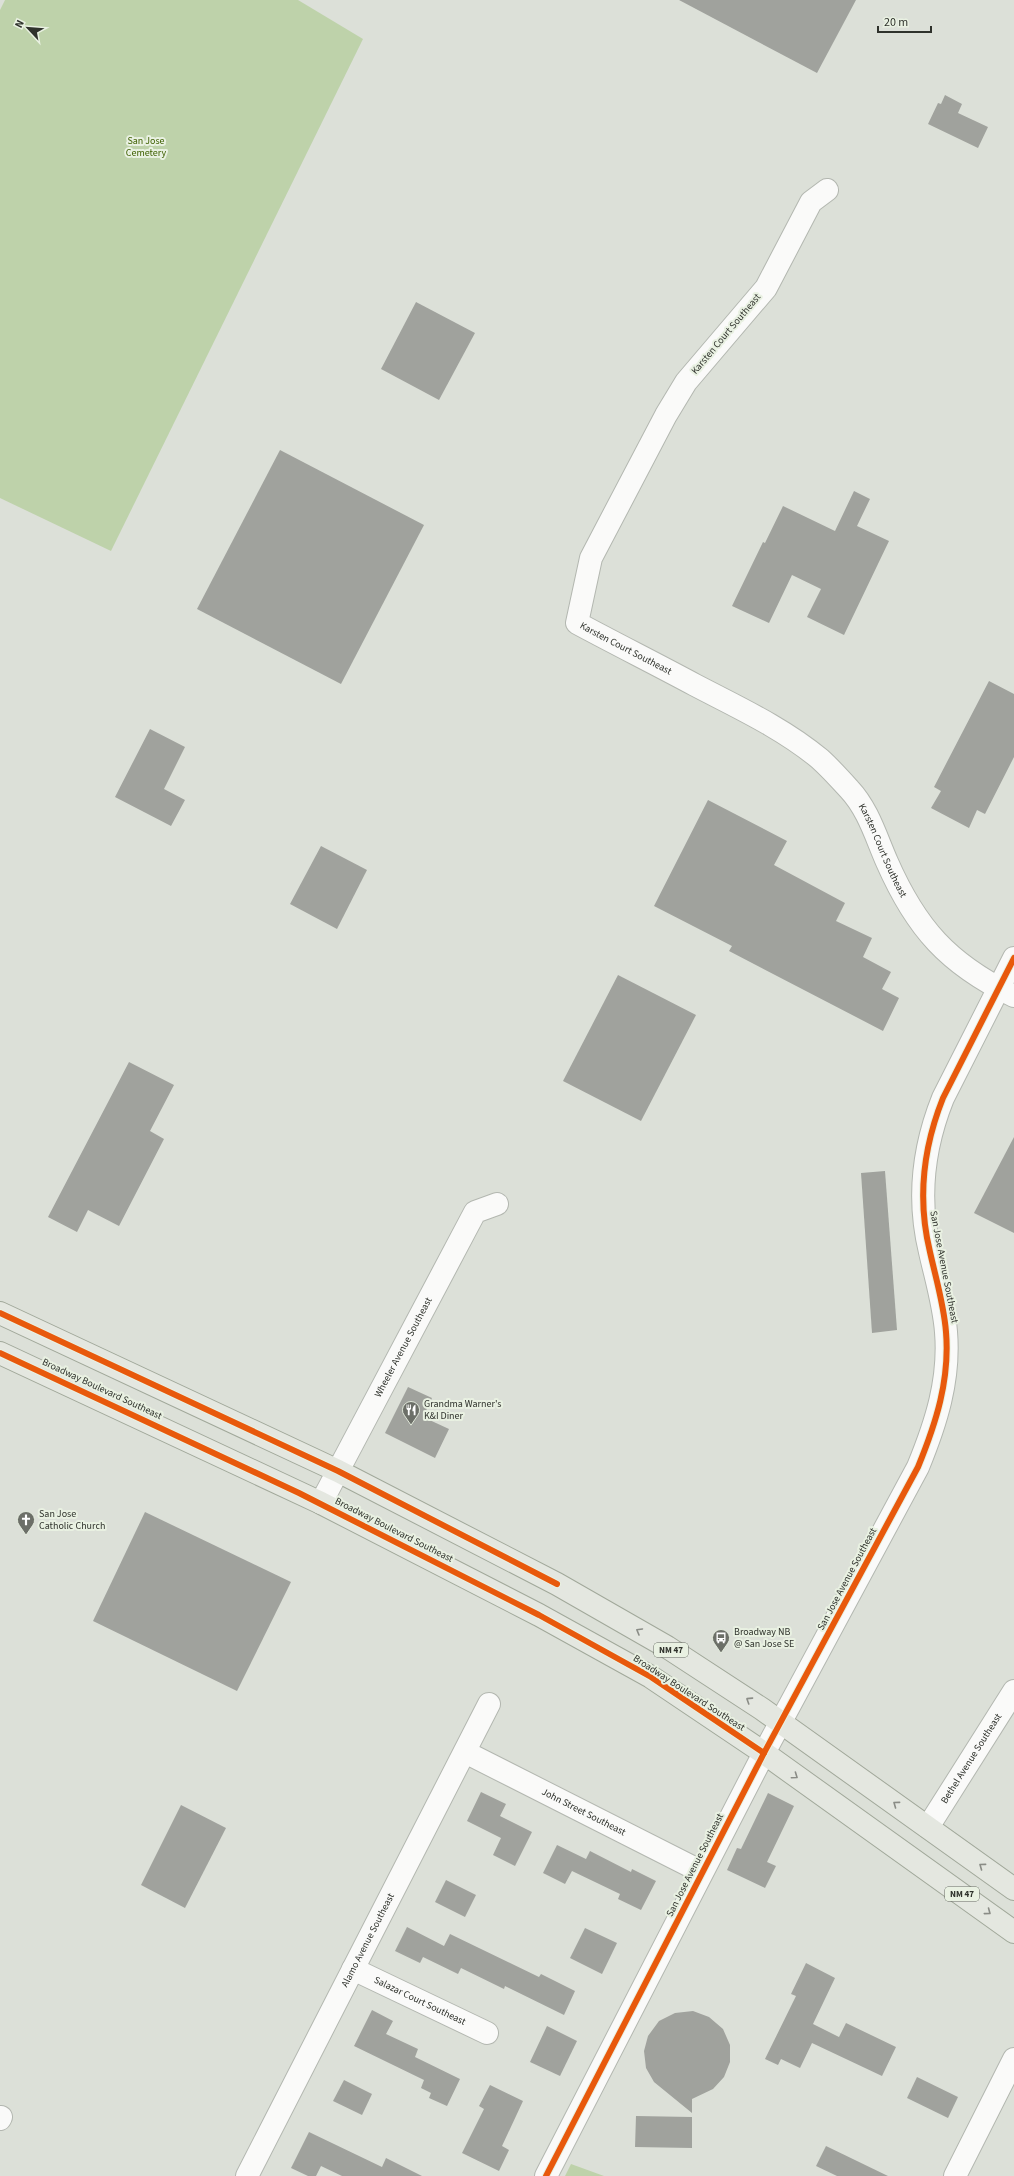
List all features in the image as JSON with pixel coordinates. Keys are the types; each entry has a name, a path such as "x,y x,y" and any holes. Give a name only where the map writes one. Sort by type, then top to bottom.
{"main road":[{"name":"NM 47","path":"0,1313 338,1471 557,1584 667,1647 781,1721 1014,1889"},
{"name":"Broadway Boulevard Southeast","path":"0,1353 321,1503 539,1615 651,1678 764,1753 1014,1932"}],"street":[{"name":"Karsten Court Southeast","path":"828,190 812,202 766,288 686,382 666,415 591,558 577,623 761,719 819,759 851,791 864,810 901,894 920,923 945,951 980,978 1006,992"},
{"name":"San Jose Avenue Southeast","path":"546,2176 764,1753 918,1467 937,1418 946,1370 946,1333 944,1312 924,1223 922,1204 923,1173 934,1118 943,1098 1006,992 1014,958"},
{"name":"Wheeler Avenue Southeast","path":"321,1503 474,1212 497,1204"},
{"name":"Bethel Avenue Southeast","path":"928,1827 1014,1691"},
{"name":"Alamo Avenue Southeast","path":"249,2175 465,1752 488,1704"},
{"name":"John Street Southeast","path":"465,1752 702,1872"},
{"name":"Salazar Court Southeast","path":"353,1969 487,2033"},
{"path":"954,2176 1014,2059"}],"green space":[{"name":"San Jose Cemetery","path":"5,0 298,0 363,39 111,551 0,498 0,10"},
{"path":"571,2164 604,2176 565,2176"}],"building":[{"path":"679,0 856,0 817,73"},
{"path":"945,95 962,104 958,113 988,127 978,148 928,124 938,103 941,104"},
{"path":"416,302 475,333 439,400 381,369"},
{"path":"280,450 424,525 341,684 197,609"},
{"path":"854,491 870,499 857,526 889,541 844,635 807,617 821,589 792,575 769,623 732,606 763,542 765,543 783,506 835,531"},
{"path":"989,681 1014,694 1014,757 985,814 977,810 969,828 931,808 941,791 934,787"},
{"path":"150,729 185,747 164,789 185,800 171,826 115,797"},
{"path":"708,800 787,841 774,865 845,903 836,921 872,938 863,957 891,972 882,989 899,998 883,1031 729,951 732,946 654,906"},
{"path":"321,846 367,870 337,929 290,904"},
{"path":"618,975 696,1015 641,1121 563,1081"},
{"path":"129,1062 174,1085 150,1131 164,1139 119,1226 88,1210 77,1232 48,1217"},
{"path":"1014,1137 1014,1233 974,1213"},
{"path":"885,1171 897,1330 872,1333 861,1173"},
{"path":"408,1387 432,1398 423,1417 449,1429 435,1458 385,1433"},
{"path":"145,1512 291,1582 237,1691 93,1621"},
{"path":"481,1792 506,1804 500,1816 532,1832 515,1866 493,1855 501,1838 467,1821"},
{"path":"768,1793 794,1806 767,1862 776,1866 765,1888 727,1870 737,1848 741,1849"},
{"path":"181,1805 226,1828 185,1908 141,1885"},
{"path":"557,1845 586,1859 590,1851 631,1872 632,1869 656,1881 641,1910 618,1899 620,1894 572,1871 565,1884 543,1873"},
{"path":"446,1880 476,1895 465,1917 435,1902"},
{"path":"407,1927 444,1946 450,1934 539,1977 541,1974 575,1991 564,2015 505,1986 504,1989 461,1968 458,1974 423,1957 420,1963 395,1951"},
{"path":"585,1928 617,1943 602,1974 570,1958"},
{"path":"806,1963 835,1978 813,2024 839,2037 846,2023 896,2047 882,2076 812,2043 800,2068 781,2059 778,2065 765,2059 796,1996 791,1994"},
{"path":"372,2010 393,2021 386,2034 418,2049 415,2057 460,2079 447,2106 429,2098 431,2093 421,2088 424,2080 354,2046"},
{"path":"693,2011 709,2017 723,2029 730,2045 730,2062 724,2077 713,2089 692,2099 692,2113 654,2082 646,2068 644,2051 648,2036 659,2021 675,2013"},
{"path":"547,2026 577,2041 560,2076 530,2062"},
{"path":"917,2077 958,2097 948,2118 907,2098"},
{"path":"344,2080 372,2094 362,2115 333,2101"},
{"path":"490,2085 523,2101 502,2146 509,2150 499,2171 462,2153 484,2109 479,2106"},
{"path":"636,2116 692,2117 692,2148 635,2147"},
{"path":"309,2132 382,2167 386,2158 422,2176 342,2176 321,2166 316,2176 308,2176 291,2168"},
{"path":"826,2146 888,2176 837,2176 816,2166"}],"cycle path":[{"path":"546,2176 764,1753 918,1467 925,1451 936,1418 944,1384 947,1350 944,1312 930,1252 924,1213 923,1193 927,1155 936,1117 943,1098 1014,958"},
{"path":"0,1313 338,1471 557,1584"},
{"path":"0,1353 299,1493 539,1615 651,1677 764,1753"}],"place":[{"name":"Grandma Warner's K&I Diner","path":"411,1425"},
{"name":"San Jose Catholic Church","path":"26,1535"},
{"name":"Broadway NB @ San Jose SE","path":"721,1653"}]}
